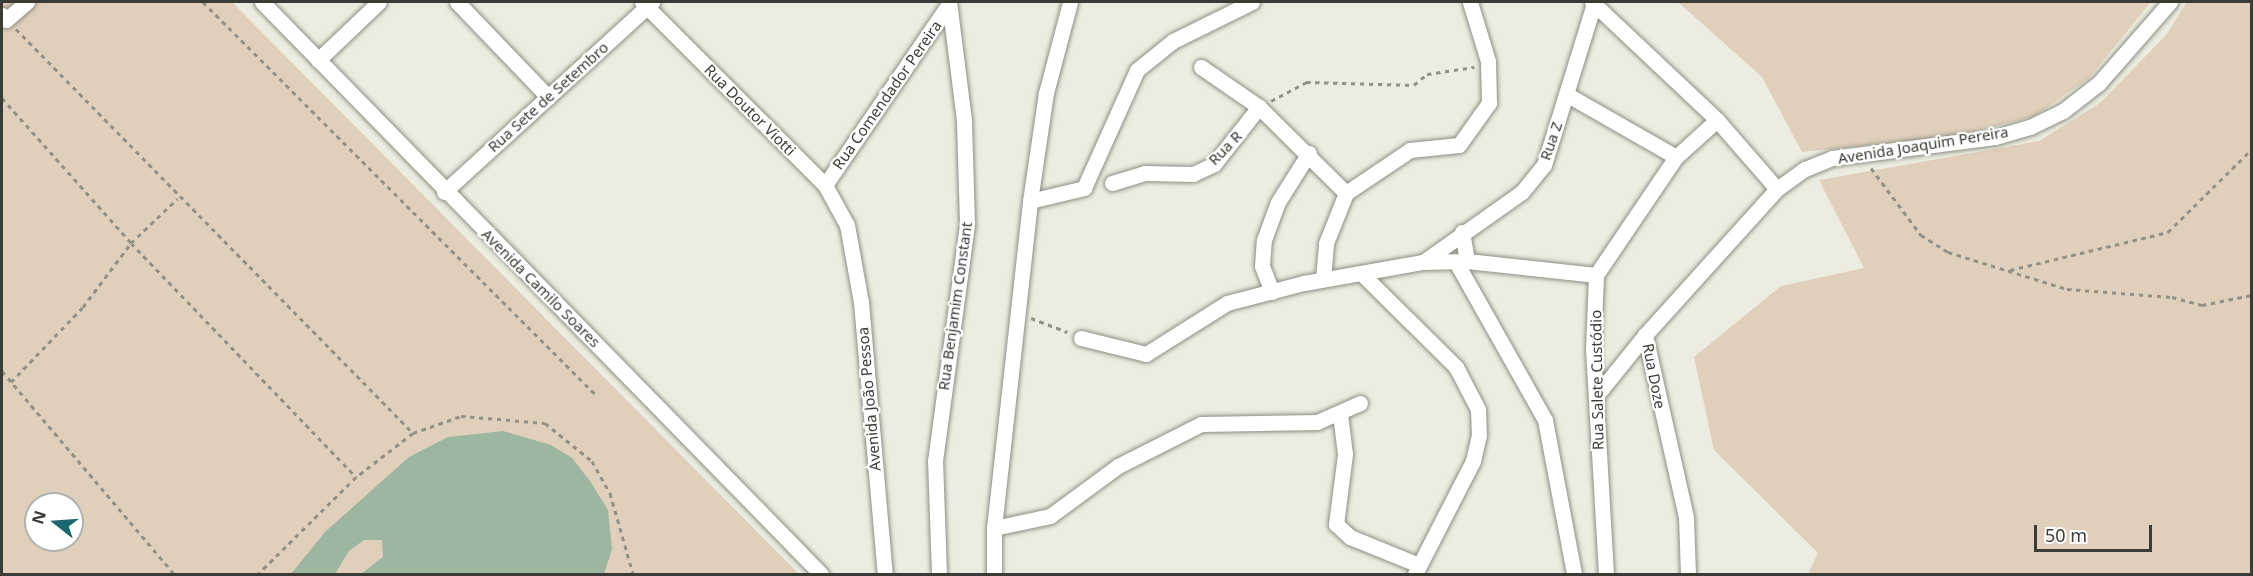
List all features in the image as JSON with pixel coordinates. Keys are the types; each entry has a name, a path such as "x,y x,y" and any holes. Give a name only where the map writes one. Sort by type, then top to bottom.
{"street":[{"path":"4,17 27,2"},
{"name":"Avenida Camilo Soares","path":"262,2 444,192 821,574"},
{"path":"318,60 379,2"},
{"path":"457,2 548,97"},
{"path":"994,574 994,528 1030,201 1046,93 1070,2"},
{"path":"1030,201 1084,188 1137,70 1173,40 1252,2"},
{"path":"1323,279 1326,243 1346,193 1410,150 1459,144 1489,103 1483,41 1470,2"},
{"path":"1593,2 1717,120 1777,189"},
{"name":"Rua Z","path":"1423,262 1535,178 1566,94 1593,2"},
{"name":"Avenida Joaquim Pereira","path":"1777,189 1815,165 1861,155 1995,137 2063,111 2138,44 2170,2"},
{"name":"Rua Sete de Setembro","path":"444,192 647,3"},
{"name":"Rua Doutor Viotti","path":"647,3 825,185 847,225"},
{"name":"Rua Comendador Pereira","path":"825,185 949,3"},
{"name":"Rua Benjamim Constant","path":"939,574 935,461 967,223 964,120 949,3"},
{"path":"1201,67 1259,107 1309,153 1346,193"},
{"path":"1566,94 1676,157"},
{"name":"Rua R","path":"1112,183 1145,173 1193,174 1214,164 1259,107"},
{"path":"1081,338 1146,354 1227,303 1323,279 1423,262 1461,261 1596,275 1676,157 1717,120"},
{"path":"1272,292 1262,266 1264,240 1278,202 1309,153"},
{"name":"Rua Doze","path":"1688,574 1686,517 1645,335 1777,189"},
{"name":"Avenida João Pessoa","path":"847,225 861,302 885,574"},
{"path":"1462,232 1461,261 1545,420 1574,574"},
{"path":"1340,414 1345,454 1336,524 1350,537 1417,570 1473,461 1478,409 1456,367 1361,273"},
{"name":"Rua Salete Custódio","path":"1596,275 1596,396 1606,574"},
{"path":"1596,396 1645,335"},
{"path":"994,528 1050,516 1118,466 1201,424 1293,425 1340,414 1360,404"}],"path":[{"path":"202,2 594,394"},
{"path":"4,17 177,199 413,433"},
{"path":"1259,107 1306,82 1414,85 1427,74 1471,70 1480,60 1483,41"},
{"path":"2,98 131,243 356,477"},
{"path":"2008,270 2168,232 2252,149"},
{"path":"1861,155 1921,235 1948,252 2067,289 2172,297 2202,305 2252,295"},
{"path":"11,382 83,307 131,243 177,199"},
{"path":"1016,312 1081,338"},
{"path":"2,371 174,574"},
{"path":"258,574 356,477 413,433 461,416 545,423 592,460 610,493 633,574"}],"shaded area":[{"path":"2,2 232,2 799,574 2,574"},
{"path":"1678,2 2151,2 2089,78 2035,116 1962,135 1802,152 1762,77"},
{"path":"2187,2 2251,2 2251,574 1808,574 1818,553 1714,450 1694,357 1781,286 1864,268 1819,180 2039,141 2100,103 2166,35"},
{"path":"503,431 551,445 572,458 590,481 608,510 612,549 604,574 361,574 383,557 382,540 364,540 349,551 335,574 291,574 325,532 409,457 448,437"}]}
